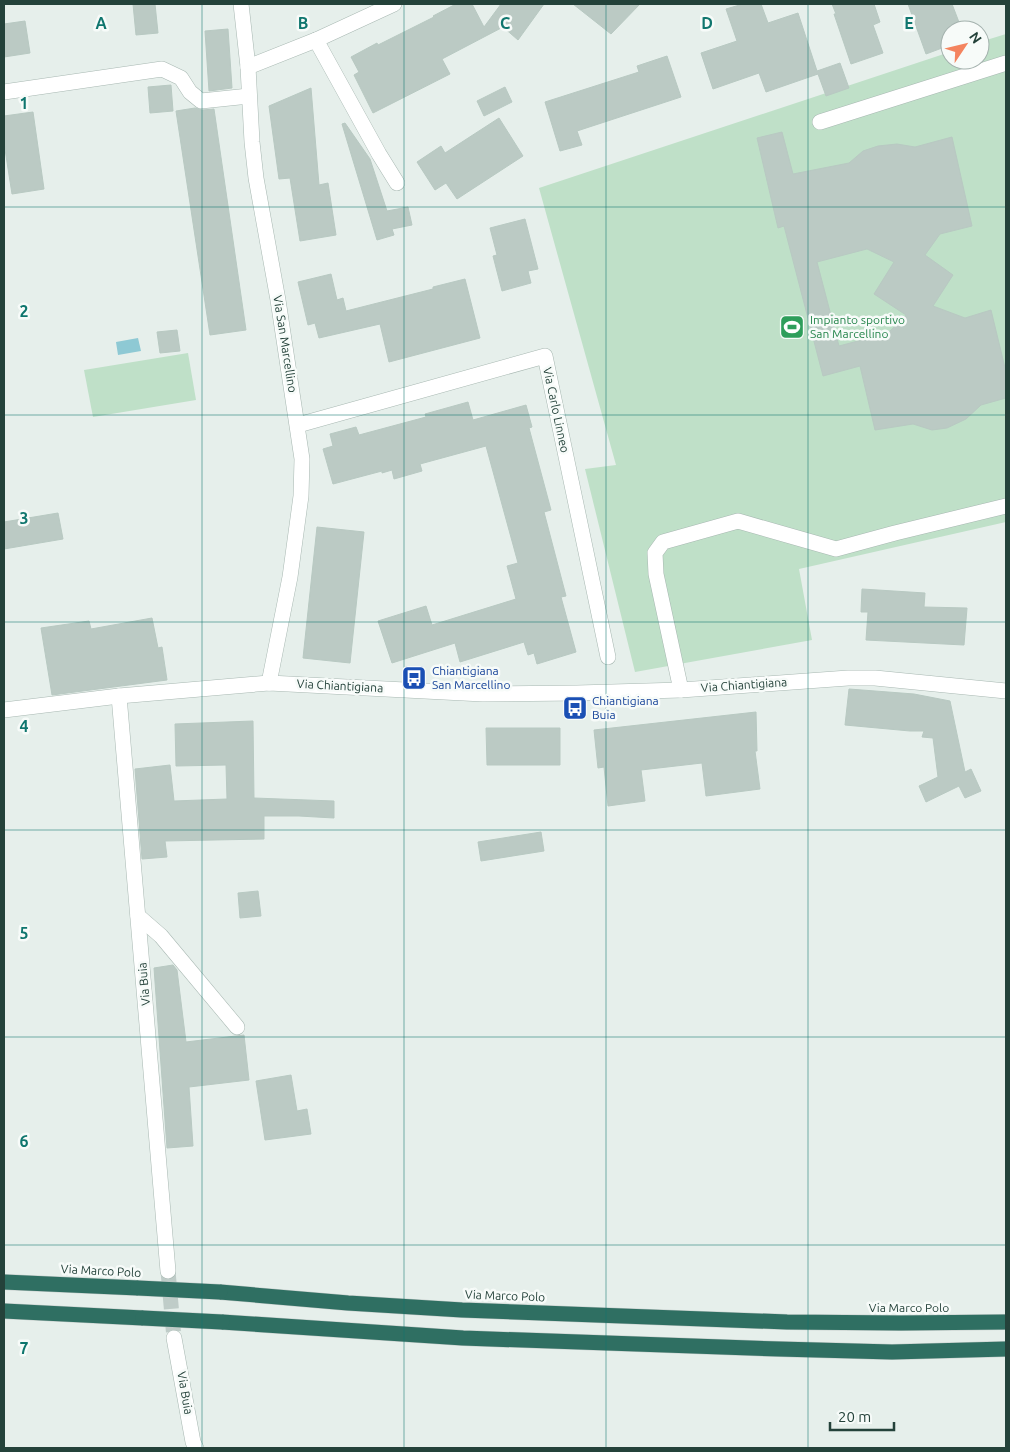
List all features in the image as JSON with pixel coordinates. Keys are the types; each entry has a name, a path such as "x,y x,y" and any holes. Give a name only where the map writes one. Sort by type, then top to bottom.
{"highway":[{"name":"Via Marco Polo","path":"4,1282 220,1292 348,1304 472,1310 787,1322 1006,1322"},
{"path":"4,1311 222,1322 464,1338 892,1352 1006,1349"}],"street":[{"name":"Via San Marcellino","path":"241,4 248,66 256,178 278,300 302,459 301,496 290,577 269,683"},
{"path":"248,66 316,40 394,4"},
{"path":"316,40 397,183"},
{"path":"820,122 1006,63"},
{"path":"4,92 162,69 181,78 190,92 201,101 249,96"},
{"name":"Via Carlo Linneo","path":"298,424 545,356 608,657"},
{"path":"681,690 656,574 654,554 663,542 738,521 836,549 895,532 1006,506"},
{"name":"Via Chiantigiana","path":"4,710 119,696 269,683 483,694 641,692 848,678 875,678 1006,691"},
{"name":"Via Buia","path":"119,696 168,1271"},
{"path":"138,916 161,936 237,1027"},
{"name":"Via Buia","path":"174,1338 193,1442 196,1448"}],"green space":[{"name":"Impianto sportivo San Marcellino","path":"1006,34 1006,522 799,569 812,640 635,672 585,469 616,465 539,188 940,55 940,70 990,70 990,39"},
{"path":"188,353 196,400 93,417 84,370"}],"water":[{"path":"138,338 141,351 118,355 116,342"}],"building":[{"path":"133,4 155,4 158,33 136,35"},
{"path":"456,4 472,4 484,27 501,4 544,4 518,40 503,27 442,59 450,74 373,113 354,75 359,72 351,57 434,17"},
{"path":"573,4 640,4 611,34"},
{"path":"743,4 761,4 768,23 798,13 817,71 840,63 849,88 826,96 818,74 766,92 759,73 713,89 701,53 737,41 726,9"},
{"path":"832,4 874,4 880,22 873,25 883,53 851,64"},
{"path":"908,4 952,4 958,20 940,20 940,49 926,54"},
{"path":"25,21 30,53 4,57 4,24"},
{"path":"228,29 232,88 209,91 205,31"},
{"path":"667,56 681,97 577,131 582,145 560,151 545,102 639,72 637,66"},
{"path":"171,85 173,111 150,113 148,87"},
{"path":"505,87 512,102 484,116 477,101"},
{"path":"311,88 319,185 328,183 336,235 300,241 290,178 279,179 269,106"},
{"path":"195,108 202,110 214,109 246,330 210,335 176,111"},
{"path":"33,112 44,189 12,194 4,143 4,116"},
{"path":"499,118 523,156 457,199 446,183 435,190 417,162 441,146 445,153"},
{"path":"345,123 370,159 387,211 408,207 412,225 392,229 394,235 377,240 342,124"},
{"path":"782,132 793,174 849,163 863,151 878,146 897,144 915,147 952,137 972,226 940,234 925,255 953,275 933,306 965,318 991,310 1006,372 1006,398 981,405 966,419 947,428 932,430 913,424 875,430 860,366 823,376 784,226 778,228 757,138","holes":["867,249 894,262 874,294 906,315 888,333 839,346 817,262"]},
{"path":"525,219 538,269 528,271 531,283 502,291 493,256 497,255 490,228"},
{"path":"331,274 337,300 343,298 346,311 465,279 480,338 389,362 380,324 319,338 315,323 308,325 298,282"},
{"path":"177,330 180,351 160,353 157,332"},
{"path":"468,402 473,420 526,405 532,427 529,428 551,510 544,512 566,596 561,597 576,652 537,664 534,653 528,655 524,642 460,662 455,643 392,663 378,621 426,606 432,625 516,599 507,566 518,563 486,446 420,464 422,471 394,479 392,470 333,484 323,449 333,446 330,434 356,427 359,435 426,417 425,414"},
{"path":"58,513 63,539 4,549 4,522"},
{"path":"317,527 364,532 350,663 303,658"},
{"path":"862,589 925,593 924,607 967,608 964,645 866,640 868,612 861,612"},
{"path":"152,618 158,648 162,647 167,680 52,695 41,628 89,621 91,629"},
{"path":"849,689 914,694 950,701 965,772 971,769 981,791 965,798 959,786 926,802 919,786 938,777 933,738 922,737 924,731 845,725"},
{"path":"756,712 757,751 755,751 760,789 706,796 702,763 641,770 645,801 608,806 604,767 598,768 594,730"},
{"path":"253,721 254,798 334,801 334,818 264,816 264,839 165,841 167,857 142,859 135,769 170,765 174,801 227,799 226,765 176,766 175,724"},
{"path":"486,728 560,728 560,765 487,765"},
{"path":"541,832 544,851 481,861 478,842"},
{"path":"258,891 261,916 240,918 238,893"},
{"path":"173,965 177,970 186,1042 244,1035 249,1080 189,1087 193,1146 167,1148 154,968"},
{"path":"291,1075 297,1111 307,1109 311,1134 265,1140 256,1081"}],"tunnel":[{"path":"168,1271 174,1338"}],"place":[{"name":"Impianto sportivo San Marcellino","path":"792,327"},
{"name":"Chiantigiana San Marcellino","path":"414,678"},
{"name":"Chiantigiana Buia","path":"575,708"}]}
